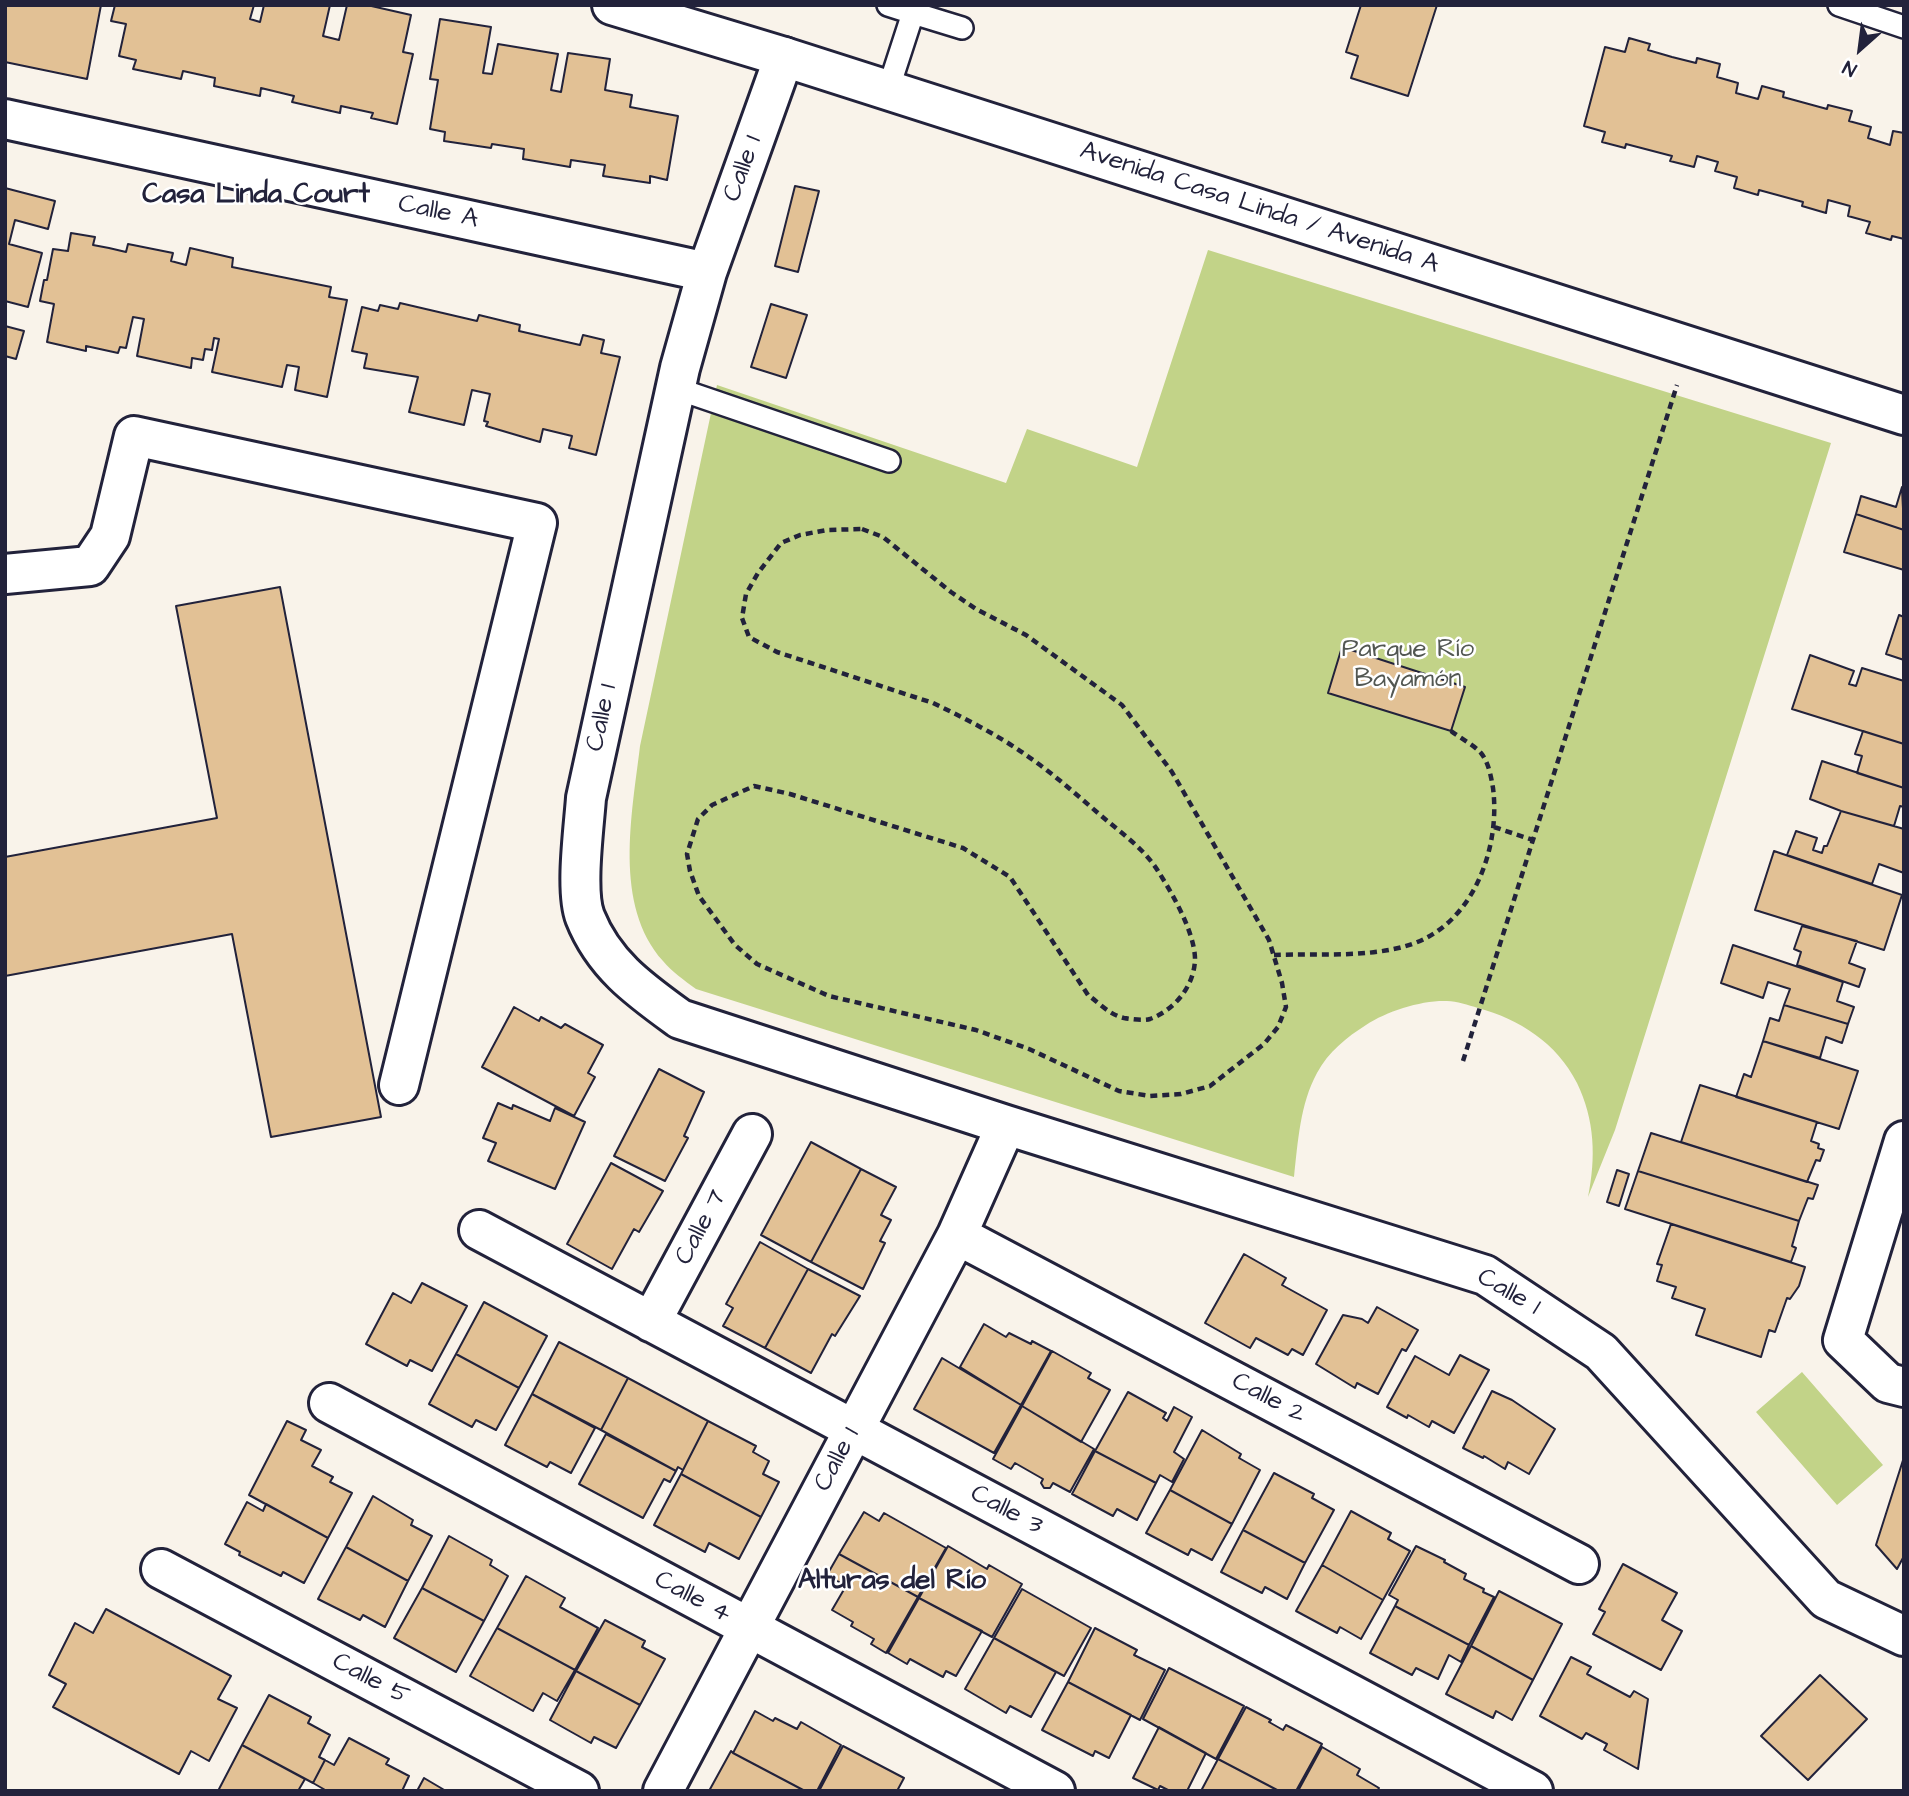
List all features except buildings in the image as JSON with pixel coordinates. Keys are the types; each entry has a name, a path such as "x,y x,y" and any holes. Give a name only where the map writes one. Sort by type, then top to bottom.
{"street":[{"name":"Avenida Casa Linda / Avenida A","path":"612,5 888,90 1904,415"},
{"name":"Calle 1","path":"784,57 706,272 675,388 586,798 581,870 584,915 610,962 643,992 680,1019 1006,1125 1485,1275 1601,1352 1826,1600 1904,1636"},
{"name":"Calle A","path":"5,118 706,272"},
{"path":"5,574 90,566 110,536 134,436 537,523 399,1085"},
{"name":"Calle 1","path":"663,1791 957,1235 1006,1125"},
{"name":"Calle 7","path":"651,1322 752,1134"},
{"path":"1904,1141 1843,1340 1888,1383 1904,1387"},
{"name":"Calle 3","path":"480,1230 1533,1791"},
{"name":"Calle 2","path":"957,1235 1579,1564"},
{"name":"Calle 4","path":"329,1403 1055,1791"},
{"name":"Calle 5","path":"161,1569 579,1791"}],"lane":[{"path":"888,5 962,28"},
{"path":"1839,5 1904,27"},
{"path":"888,90 913,13"},
{"path":"675,388 889,461"}],"path":[{"path":"1463,1061 1690,346"},
{"path":"862,529 883,537 959,598 1026,635 1122,705 1172,772 1269,940 1274,955 1283,983 1286,1007 1278,1027 1264,1044 1210,1086 1181,1094 1150,1096 1119,1091 1029,1049 976,1030 829,996 757,964 735,945 698,896 687,854 698,818 712,804 754,786 790,794 963,848 993,864 1010,877 1088,995 1122,1018 1149,1020 1175,1002 1191,984 1195,958 1178,906 1156,868 1130,841 1025,754 933,703 777,652 749,637 742,618 746,594 781,543 800,535 827,530 862,529"},
{"path":"1274,955 1375,951 1403,947 1429,937 1466,902 1481,875 1490,848 1495,814 1490,772 1481,753 1451,731"},
{"path":"1493,827 1532,840"}],"green space":[{"name":"Parque Río Bayamón","path":"1208,250 1831,443 1615,1130 1588,1197 1593,1154 1590,1125 1583,1097 1569,1069 1548,1045 1522,1026 1466,1004 1437,1001 1394,1011 1374,1020 1332,1052 1321,1065 1307,1097 1294,1177 696,989 663,961 647,938 637,913 632,886 630,858 633,800 640,746 717,385 1006,483 1027,429 1137,467"},
{"path":"1802,1372 1883,1465 1837,1505 1756,1412"}],"district":[{"name":"Casa Linda Court","path":"256,196"},
{"name":"Alturas del Río","path":"892,1582"}]}
